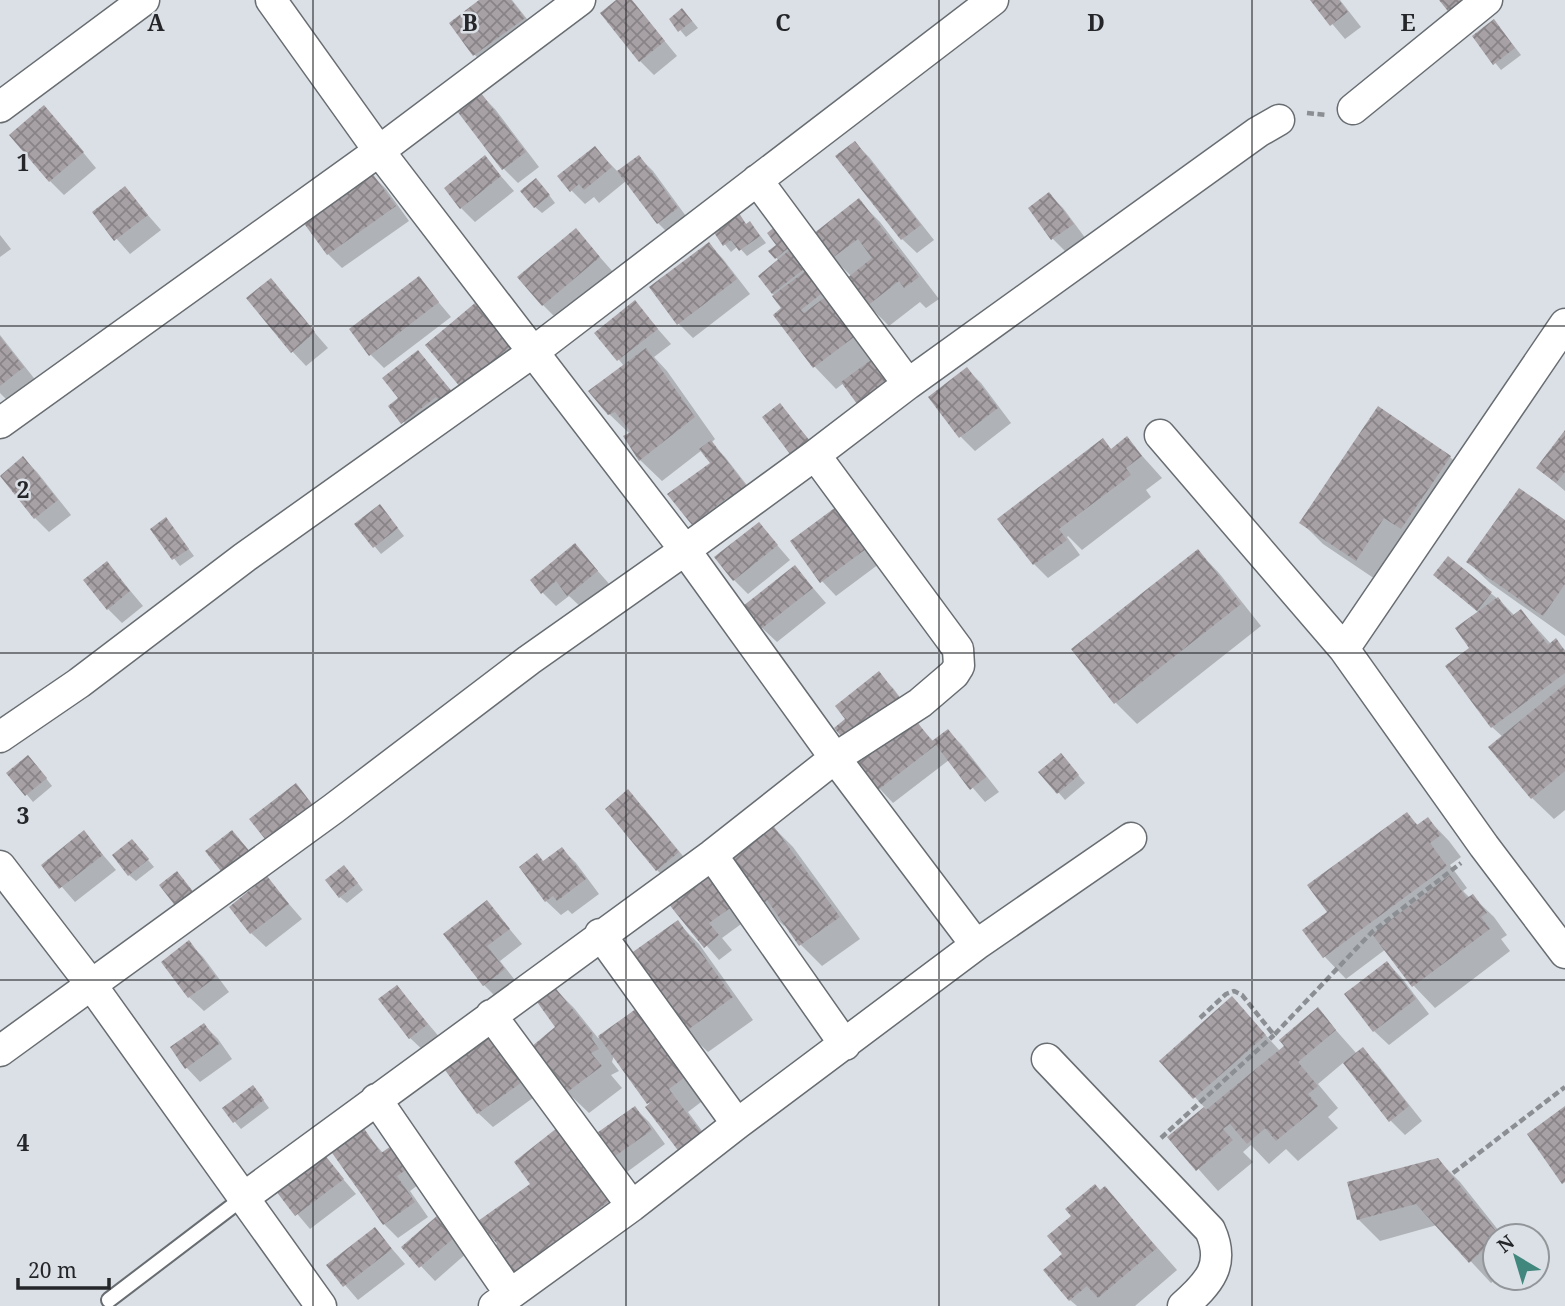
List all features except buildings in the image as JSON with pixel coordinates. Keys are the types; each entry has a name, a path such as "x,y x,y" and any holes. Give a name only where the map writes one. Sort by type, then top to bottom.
{"street":[{"path":"0,107 144,0"},
{"path":"271,0 379,151 685,550 835,758 976,945"},
{"path":"0,423 379,151 580,0"},
{"path":"0,737 79,683 245,557 533,352 993,0"},
{"path":"1353,109 1487,0"},
{"path":"0,1051 333,809 529,660 815,455 908,384 1247,140 1279,120"},
{"path":"758,180 908,384"},
{"path":"1344,649 1565,324"},
{"path":"1160,435 1344,649 1484,846 1565,953"},
{"path":"243,1198 600,934 712,855 835,758 920,703 954,674 959,666 958,649 815,455"},
{"path":"376,1100 502,1300 632,1206 976,945 1131,838"},
{"path":"712,855 845,1045"},
{"path":"0,866 90,983 321,1306"},
{"path":"600,934 737,1124"},
{"path":"491,1015 632,1206"},
{"path":"1047,1059 1203,1220 1216,1244 1218,1257 1215,1270 1183,1306"}],"lane":[{"path":"108,1300 243,1198"}],"path":[{"path":"1279,120 1303,113 1340,115 1353,109"},
{"path":"1140,1156 1274,1035 1372,932 1484,846"},
{"path":"1200,1018 1226,994 1234,991 1242,995 1274,1035"},
{"path":"1454,1173 1565,1087"}]}
